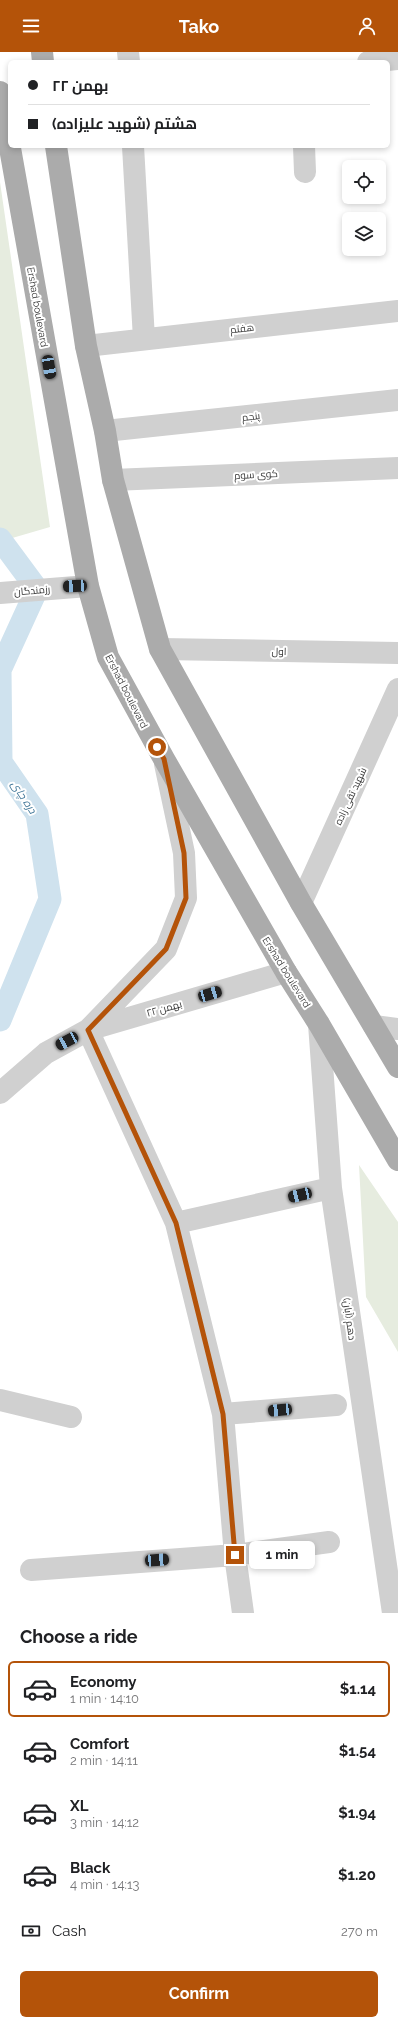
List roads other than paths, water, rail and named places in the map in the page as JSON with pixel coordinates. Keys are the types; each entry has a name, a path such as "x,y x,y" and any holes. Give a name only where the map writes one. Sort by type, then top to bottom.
{"main road":[{"name":"Ershad boulevard","path":"0,92 2,117 88,586 108,657 164,759 286,972 320,1024 398,1160"},
{"path":"56,148 86,346 105,431 113,480 160,649 301,903 398,1067"}],"street":[{"path":"388,60 398,59"},
{"path":"133,148 144,339"},
{"path":"304,148 305,172"},
{"name":"هفتم","path":"86,346 398,310"},
{"name":"پنجم","path":"105,431 398,400"},
{"name":"کوی سوم","path":"113,480 398,468"},
{"name":"رزمندگان","path":"0,593 88,586"},
{"name":"اول","path":"160,649 398,653"},
{"name":"شهید تقی زاده","path":"301,903 397,695"},
{"name":"۲۲ بهمن","path":"88,1030 166,949 186,898 184,853 164,759"},
{"name":"۲۲ بهمن","path":"0,1093 46,1052 88,1030 286,972"},
{"name":"دهم (آبان)","path":"320,1024 331,1188 393,1613"},
{"path":"374,1026 398,1030"},
{"path":"88,1030 176,1223 223,1414 235,1555 243,1613"},
{"path":"176,1223 331,1188"},
{"path":"0,1400 71,1417"},
{"path":"223,1414 336,1405"},
{"path":"31,1570 235,1555 329,1542"}],"waterway":[{"name":"دره چای","path":"0,539 37,589 0,670 1,762 37,814 50,899 0,1020"}]}
